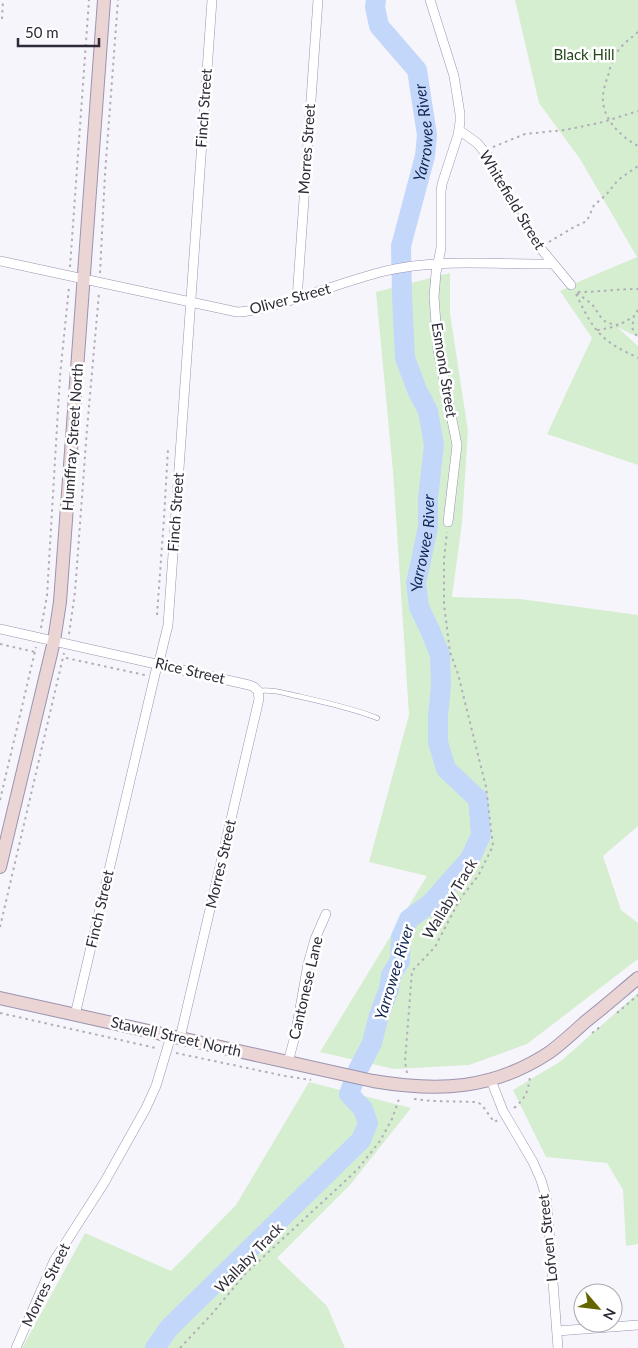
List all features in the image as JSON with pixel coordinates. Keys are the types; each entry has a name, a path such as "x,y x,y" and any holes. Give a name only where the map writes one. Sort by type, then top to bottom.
{"street":[{"name":"Humffray Street North","path":"0,867 54,641 62,591 104,0"},
{"name":"Finch Street","path":"76,1015 168,625 212,0"},
{"name":"Morres Street","path":"297,299 318,0"},
{"path":"430,0 454,76 460,114 459,130"},
{"name":"Whitefield Street","path":"459,130 477,143 487,155"},
{"name":"Esmond Street","path":"448,522 457,445 438,350 434,297 441,242 442,184 459,130"},
{"name":"Whitefield Street","path":"541,249 573,288"},
{"name":"Oliver Street","path":"0,261 228,310 245,312 297,299 396,269 438,264 553,264"},
{"name":"Rice Street","path":"0,629 249,685 258,690"},
{"name":"Morres Street","path":"16,1348 54,1262 104,1183 149,1102 176,1037 259,699 258,690"},
{"name":"Cantonese Lane","path":"288,1062 295,1036 308,964 315,939 326,914"},
{"name":"Stawell Street North","path":"0,998 373,1081 404,1095 491,1080 521,1068 550,1052 638,978"},
{"name":"Lofven Street","path":"491,1080 505,1114 533,1162 546,1197 558,1348"},
{"path":"557,1331 638,1325"}],"lane":[{"name":"Rice Street","path":"258,690 272,690 358,711 377,718"}],"path":[{"path":"2,19 4,0"},
{"path":"0,800 47,596 60,376 89,0"},
{"path":"69,634 75,592 99,283 118,0"},
{"path":"638,32 616,54 610,66 603,101 609,120 619,132 638,146"},
{"path":"487,155 497,145 524,134 565,130 638,111"},
{"name":"Whitefield Street","path":"487,155 515,210 541,249"},
{"path":"541,249 574,227 587,221 594,205 606,195 618,180 638,166"},
{"path":"573,288 595,292 612,289 638,289"},
{"path":"573,288 592,304 607,323 620,325"},
{"path":"573,288 596,331 611,343 638,358"},
{"path":"596,331 620,325 634,316 638,310"},
{"path":"634,316 632,328 638,338"},
{"path":"157,615 168,449"},
{"name":"Wallaby Track","path":"180,1348 211,1315 246,1272 357,1170 380,1141 404,1095 408,1079 405,1062 412,971 436,947 460,900 478,876 493,846 486,786 458,674 450,652 444,604 444,559 448,522"},
{"path":"0,644 35,652"},
{"path":"0,927 65,651"},
{"path":"66,658 145,675"},
{"path":"404,1095 432,1101 479,1102 494,1122 523,1100 526,1096 530,1077"}],"green space":[{"name":"Black Hill","path":"515,0 638,0 638,337 617,327 638,346 638,465 547,434 592,338 560,291 637,257 580,159 539,103"},
{"path":"450,273 450,313 468,431 462,523 452,597 520,599 638,615 638,826 603,856 621,910 638,923 638,959 527,1044 469,1065 394,1069 320,1052 427,876 369,862 409,715 393,472 376,292"},
{"path":"638,993 638,1244 626,1246 623,1190 607,1163 546,1157 513,1090 561,1061"},
{"path":"309,1082 411,1108 350,1185 277,1258 327,1306 345,1348 22,1348 85,1233 171,1271 236,1205"}],"waterway":[{"name":"Yarrowee River","path":"155,1348 169,1328 361,1140 368,1123 363,1109 349,1094 358,1070 372,1043 379,1015 389,989 391,975 400,961 401,937 409,919 431,903 470,859 481,835 478,799 446,769 438,742 441,686 440,655 419,607 416,583 428,527 428,498 434,445 428,411 417,390 405,358 401,246 425,156 427,135 417,70 379,26 375,7 376,0"}]}
